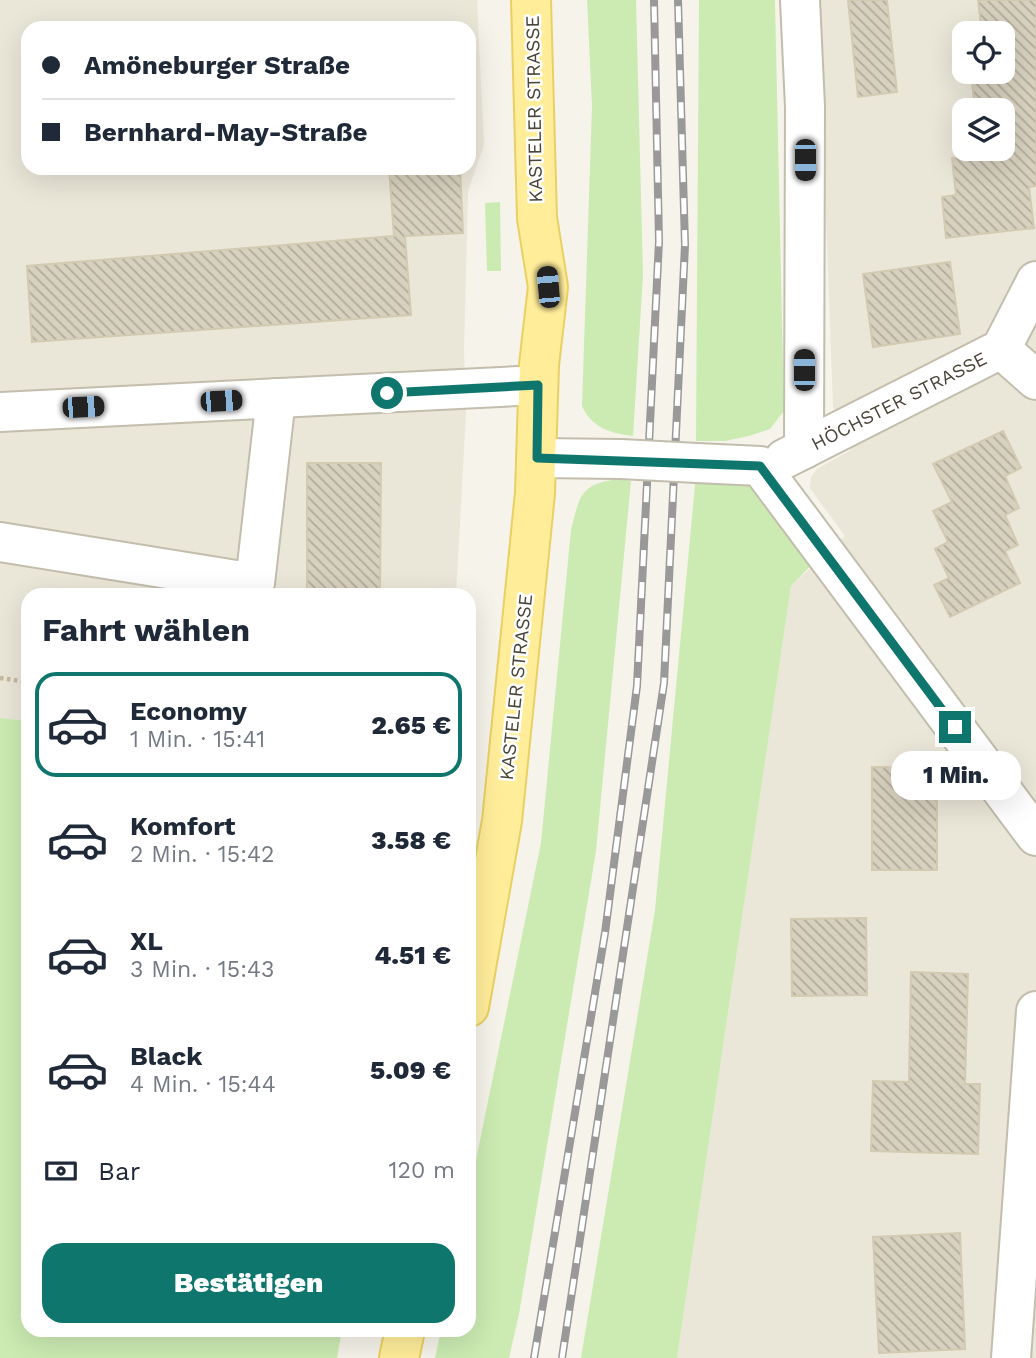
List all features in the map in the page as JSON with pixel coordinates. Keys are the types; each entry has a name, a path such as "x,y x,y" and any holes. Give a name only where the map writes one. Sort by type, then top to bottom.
{"main road":[{"name":"KASTELER STRASSE","path":"476,968 502,821 525,613 537,458 538,375 548,287 537,218 531,0"},
{"path":"399,1358 404,1337"}],"street":[{"name":"HÖCHSTER STRASSE","path":"800,0 805,107 804,449"},
{"name":"HÖCHSTER STRASSE","path":"760,466 804,449 1001,349 1036,281"},
{"path":"1001,349 1036,380"},
{"path":"0,412 276,398 538,375"},
{"path":"0,542 255,583 276,398"},
{"path":"537,458 760,466 1036,836"},
{"path":"1011,1358 1036,1011"}],"path":[{"path":"0,678 21,681"}],"shaded area":[{"path":"0,0 477,0 484,145 476,168 476,21 21,21 21,175 474,175 468,191 464,352 466,413 456,588 21,588 21,720 0,718"},
{"path":"818,0 1036,0 1036,1358 677,1358 791,586 845,536 810,488 811,477 817,469 851,450 833,406"}],"green space":[{"path":"587,0 636,0 643,275 633,436 596,424 582,406 592,106"},
{"path":"699,0 775,0 784,411 770,429 725,441 696,441"},
{"path":"500,202 501,271 487,271 485,203"},
{"path":"697,464 760,466 824,552 791,586 677,1358 581,1358 655,910"},
{"path":"606,481 631,481 596,851 519,1314 509,1358 435,1358 440,1337 476,1337 476,1160 541,843 571,530 584,493 596,484"},
{"path":"0,718 21,720 21,1337 341,1337 337,1358 0,1358"}],"building":[{"path":"848,0 887,0 897,92 858,97"},
{"path":"978,0 1036,0 1036,186 1029,187 1034,228 946,238 942,197 956,195 952,161 1015,161 1015,98 974,98 972,84 1015,84 1015,21 981,21"},
{"path":"390,175 460,175 463,233 405,236 411,315 32,342 27,266 394,236"},
{"path":"950,262 960,334 873,347 863,274"},
{"path":"1003,431 1021,468 1005,476 1019,508 1005,515 1018,545 1005,551 1020,583 950,617 934,585 949,578 935,549 948,542 933,511 952,502 933,464"},
{"path":"307,463 381,463 380,588 307,588"},
{"path":"872,767 937,768 937,870 872,870"},
{"path":"866,918 867,995 792,996 791,919"},
{"path":"911,972 968,974 965,1084 980,1084 978,1154 871,1151 873,1081 909,1082"},
{"path":"960,1233 965,1349 879,1353 873,1237"}],"railway":[{"path":"534,1358 605,933 637,686 659,241 654,0"},
{"path":"562,1358 664,683 685,245 678,0"}],"route":[{"path":"387,393 538,385 537,458 760,466 955,727"}]}
